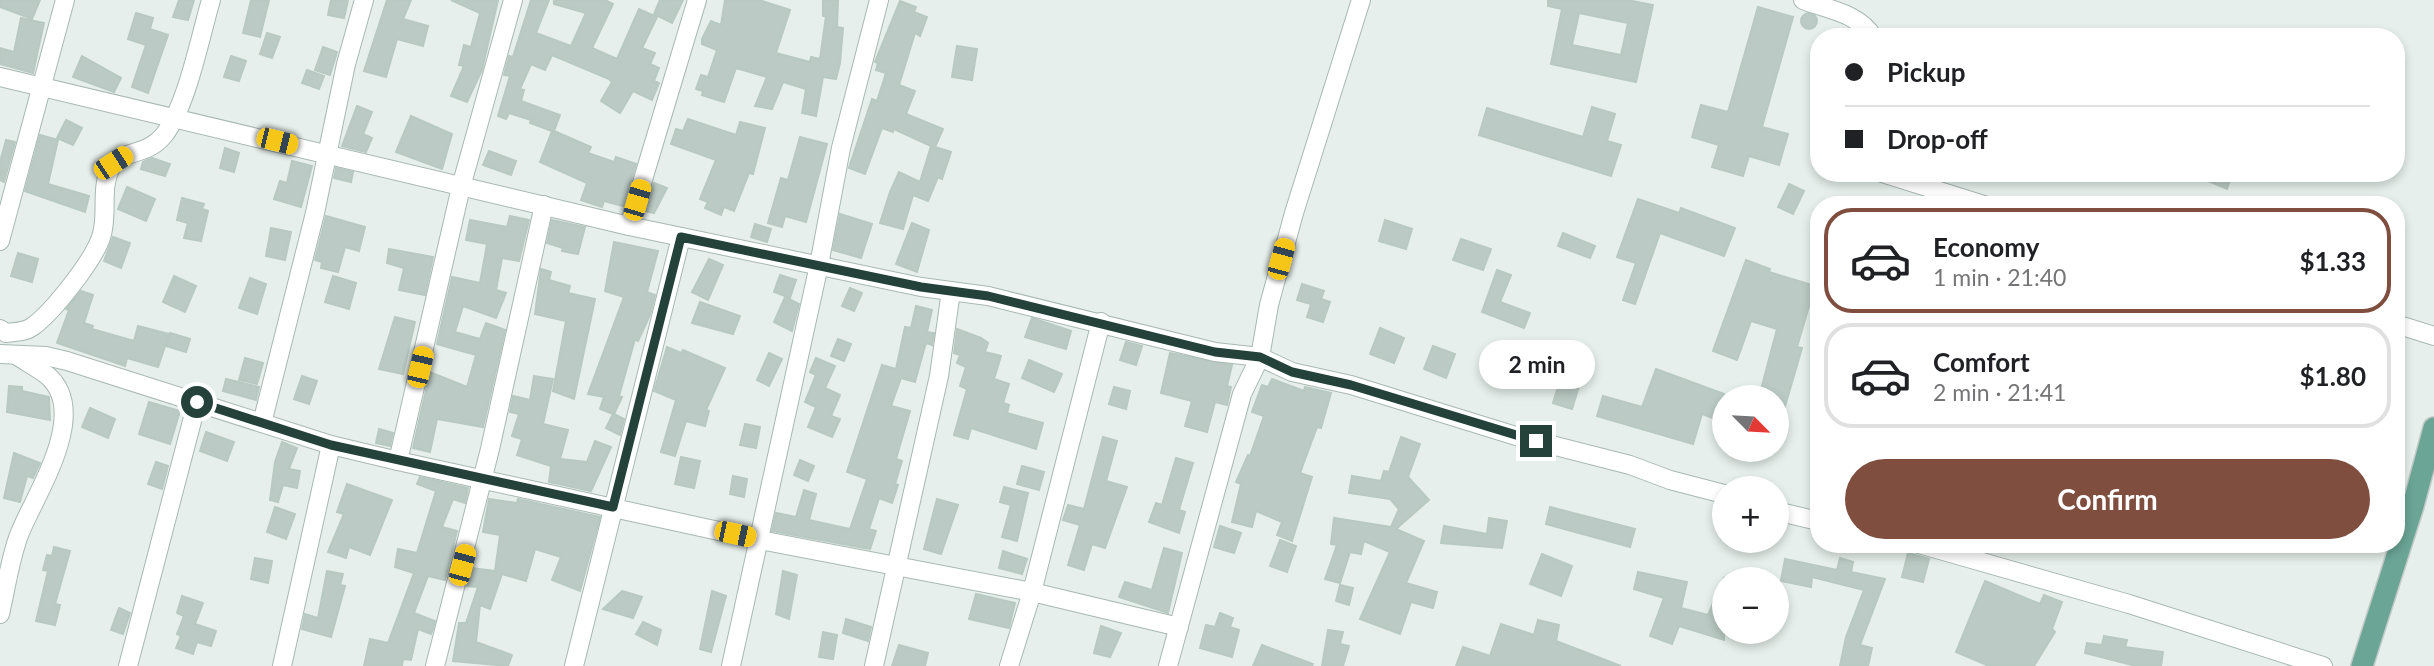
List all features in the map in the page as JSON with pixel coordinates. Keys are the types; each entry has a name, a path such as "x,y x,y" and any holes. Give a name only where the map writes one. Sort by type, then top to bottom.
{"main road":[{"path":"2405,531 2434,428"},
{"path":"2362,666 2398,553"}],"street":[{"path":"0,241 65,0"},
{"path":"0,614 18,538 55,460 64,410 58,389 49,376 8,354 3,331 31,328 75,281 102,236 106,178 113,163 127,154 146,152 163,137 176,116 211,0"},
{"path":"262,423 328,154 346,64 364,0"},
{"path":"398,461 461,187 513,0"},
{"path":"629,226 697,0"},
{"path":"731,666 820,265 841,148 879,0"},
{"path":"1168,666 1242,394 1260,357 1269,305 1293,214 1361,0"},
{"path":"1803,0 1857,21 1864,28"},
{"path":"0,76 629,226 951,291 988,296 1215,352 1260,357 1292,372 1351,385 1516,436 1630,464 1670,480 1712,491"},
{"path":"1911,182 1955,196"},
{"path":"435,666 482,478 544,205"},
{"path":"575,666 681,237"},
{"path":"874,666 939,376 951,291"},
{"path":"1009,666 1032,592 1101,323"},
{"path":"2405,327 2434,336"},
{"path":"8,354 67,360 331,445 398,461 760,540 1032,592 1179,627"},
{"path":"128,666 197,402"},
{"path":"282,666 331,445"},
{"path":"1789,513 1810,518"},
{"path":"1951,553 2116,600 2323,666"}],"building":[{"path":"0,0 40,0 32,19 0,7"},
{"path":"179,0 194,0 188,20 173,17"},
{"path":"251,0 269,0 260,37 243,33"},
{"path":"331,0 348,0 344,18 328,15"},
{"path":"387,0 411,0 403,19 428,26 423,46 397,39 386,77 364,71"},
{"path":"451,0 498,0 482,70 467,102 451,96 464,66 459,65 464,45 471,47 480,13"},
{"path":"531,0 549,0 536,33 571,46 586,13 554,4 554,0 605,0 613,4 592,48 617,59 639,9 657,17 642,48 655,53 650,64 659,68 654,81 659,83 652,100 633,91 620,113 601,101 612,82 609,79 552,55 545,70 531,64 520,89 524,90 521,101 560,115 554,131 591,147 588,153 614,162 616,157 636,164 623,206 604,201 602,207 581,200 587,183 540,162 552,131 509,113 506,119 498,116 510,76 504,75 509,56 513,57"},
{"path":"660,0 683,0 672,23 654,14"},
{"path":"725,0 759,0 790,10 776,53 810,62 811,57 820,59 826,16 823,16 823,0 838,0 837,27 843,28 840,63 836,79 823,77 816,116 802,113 806,89 783,82 772,109 755,106 767,77 736,68 724,102 702,95 703,91 696,89 701,75 708,77 717,50 702,44 702,39 711,21 721,25"},
{"path":"1548,0 1627,0 1653,5 1636,82 1551,64 1562,9 1548,6","holes":["1579,13 1628,23 1621,55 1572,45"]},
{"path":"900,1 916,7 914,12 927,17 920,36 915,33 899,85 915,91 906,114 943,129 935,147 951,152 942,179 938,177 928,201 913,195 903,229 880,223 890,192 899,172 920,182 931,146 894,129 893,132 882,128 865,174 849,168 872,99 877,101 886,73 876,70 878,63 875,62"},
{"path":"1758,7 1793,17 1762,127 1788,134 1779,165 1749,156 1743,176 1712,167 1719,145 1692,137 1701,105 1728,112"},
{"path":"136,13 153,18 150,29 168,35 148,93 132,87 146,45 128,39"},
{"path":"1809,13 1816,18 1816,24 1809,29 1801,21"},
{"path":"21,18 44,23 33,73 0,64 0,48 14,52"},
{"path":"267,33 280,37 272,58 260,54"},
{"path":"957,46 977,49 972,80 952,77"},
{"path":"323,47 337,52 330,75 315,70"},
{"path":"82,56 121,78 114,92 73,77"},
{"path":"231,56 246,61 239,81 224,77"},
{"path":"307,70 324,76 319,89 302,83"},
{"path":"357,106 372,112 363,134 372,138 366,152 342,146"},
{"path":"1592,107 1615,114 1607,141 1621,145 1611,176 1479,135 1487,108 1583,137"},
{"path":"411,116 452,134 442,169 396,152"},
{"path":"688,119 736,135 740,122 765,128 753,174 749,173 734,211 724,207 721,215 705,208 708,202 700,199 716,160 671,144 676,129 683,131"},
{"path":"66,120 82,128 73,145 57,138"},
{"path":"40,135 58,140 48,184 89,196 85,212 25,191"},
{"path":"800,137 827,144 806,222 785,216 782,227 768,223 781,178 788,180"},
{"path":"6,140 15,142 4,182 0,180 0,162"},
{"path":"225,148 239,153 234,172 220,168"},
{"path":"489,151 516,161 511,175 483,165"},
{"path":"152,158 170,164 165,176 141,169 143,162"},
{"path":"292,161 312,166 301,207 274,199 280,181 287,183"},
{"path":"336,168 353,172 351,182 334,178"},
{"path":"2210,182 2229,182 2227,189"},
{"path":"654,183 667,188 654,213 645,211"},
{"path":"1789,184 1804,191 1793,214 1778,207"},
{"path":"127,187 155,199 146,221 118,209"},
{"path":"182,198 204,204 202,209 208,211 201,241 184,238 188,223 177,220"},
{"path":"1638,199 1679,213 1681,208 1735,228 1724,256 1660,233 1635,304 1623,300 1636,263 1617,257"},
{"path":"840,214 872,224 861,258 833,250"},
{"path":"326,216 365,227 359,251 345,247 338,272 321,268 322,262 315,260"},
{"path":"510,216 529,220 519,261 502,258 496,290 506,293 496,318 463,306 455,332 480,339 486,323 505,330 483,427 437,419 430,452 413,448 430,372 467,387 476,355 437,344 452,277 480,283 487,244 466,240 470,220 507,227"},
{"path":"552,220 585,227 578,254 562,251 563,248 547,243"},
{"path":"1385,220 1412,229 1406,249 1379,241"},
{"path":"912,223 929,230 917,272 896,264"},
{"path":"755,224 771,229 767,242 751,237"},
{"path":"271,228 291,232 285,260 266,256"},
{"path":"1563,233 1595,246 1590,258 1558,246"},
{"path":"113,237 130,243 121,268 104,261"},
{"path":"1461,239 1491,249 1483,270 1453,260"},
{"path":"614,242 658,251 647,292 655,295 650,315 638,341 635,339 619,396 622,397 614,414 624,419 620,435 606,428 613,414 600,409 604,397 588,394 624,297 605,291"},
{"path":"389,249 433,257 425,295 399,290 404,268 387,263"},
{"path":"18,253 38,259 32,282 11,276"},
{"path":"709,259 723,265 708,300 692,292"},
{"path":"1746,260 1770,269 1769,272 1810,284 1810,303 1797,347 1802,348 1789,393 1789,385 1762,385 1777,329 1751,321 1737,360 1713,351"},
{"path":"541,269 551,272 549,280 570,286 568,293 595,299 574,399 553,391 566,321 535,314"},
{"path":"1497,270 1511,275 1500,302 1530,313 1524,328 1482,312"},
{"path":"780,275 796,280 790,298 774,292"},
{"path":"174,276 196,286 185,312 163,302"},
{"path":"333,276 356,283 349,309 325,302"},
{"path":"250,278 266,284 257,314 239,308"},
{"path":"1302,284 1324,291 1321,299 1330,302 1323,322 1307,317 1311,304 1297,300"},
{"path":"850,288 862,293 854,311 842,306"},
{"path":"81,291 93,295 84,323 93,326 92,329 134,341 138,326 169,334 158,367 127,358 125,366 57,343 69,310 66,309"},
{"path":"785,297 799,304 792,331 774,322"},
{"path":"700,302 740,316 733,334 692,323"},
{"path":"916,306 932,310 927,332 934,333 932,345 927,343 925,346 915,382 901,378 891,406 910,411 896,459 902,461 895,484 898,485 892,503 879,498 869,529 876,531 870,549 772,531 776,513 796,517 804,490 816,494 809,520 850,529 867,479 847,472 882,365 896,369 905,327 911,328"},
{"path":"395,317 415,322 403,374 379,369"},
{"path":"1032,318 1071,331 1066,349 1025,337"},
{"path":"1380,328 1404,338 1394,363 1370,354"},
{"path":"957,329 988,343 985,352 1001,356 994,379 1009,384 1003,403 1009,405 1007,413 1043,423 1036,449 971,428 968,439 954,435 967,389 960,386 966,367 957,363 960,355 954,353"},
{"path":"170,333 190,339 186,352 166,346"},
{"path":"838,339 851,344 844,361 831,356"},
{"path":"1126,342 1142,346 1136,365 1120,360"},
{"path":"1433,346 1455,354 1446,378 1424,369"},
{"path":"667,347 681,353 683,350 725,368 706,410 709,411 705,426 686,421 675,456 661,452 676,400 654,391"},
{"path":"1569,351 1588,357 1572,409 1553,403"},
{"path":"769,353 782,359 769,386 757,380"},
{"path":"1170,353 1232,365 1227,386 1231,387 1227,405 1215,402 1207,432 1185,426 1192,401 1161,393"},
{"path":"245,358 263,363 257,384 239,380"},
{"path":"816,358 835,366 825,388 840,395 831,416 840,419 832,437 808,427 816,407 805,402 816,375 810,372"},
{"path":"1029,360 1062,374 1054,392 1022,378"},
{"path":"1656,369 1712,390 1712,418 1702,414 1693,444 1597,416 1603,396 1642,407"},
{"path":"302,376 317,381 309,404 294,399"},
{"path":"534,376 553,379 543,424 568,430 560,459 587,462 595,441 611,447 591,491 549,482 551,466 517,455 522,439 512,436 519,414 510,412 513,396 530,400"},
{"path":"226,379 259,387 256,400 223,391"},
{"path":"1272,379 1304,391 1305,387 1331,393 1321,428 1317,427 1300,473 1312,477 1292,541 1277,535 1282,522 1256,511 1252,527 1232,522 1241,484 1236,482 1248,455 1250,456 1264,416 1252,412 1262,385 1268,387"},
{"path":"9,386 22,387 22,391 49,397 50,420 7,412"},
{"path":"1114,387 1130,391 1126,409 1109,404"},
{"path":"149,402 180,411 170,444 139,434"},
{"path":"90,408 115,419 108,438 82,427"},
{"path":"745,424 760,427 756,448 740,445"},
{"path":"379,429 393,433 390,446 376,443"},
{"path":"206,432 234,442 227,461 200,451"},
{"path":"1103,437 1117,441 1106,481 1127,487 1105,548 1092,544 1084,570 1068,565 1080,525 1063,520 1068,505 1084,509"},
{"path":"1401,437 1420,444 1408,477 1429,500 1396,529 1424,541 1406,583 1437,592 1433,608 1411,602 1400,634 1360,619 1390,552 1364,541 1361,554 1350,552 1340,583 1325,579 1337,545 1331,544 1334,518 1391,527 1399,509 1390,499 1349,493 1352,476 1381,481 1384,471 1389,472"},
{"path":"282,442 297,448 289,469 300,471 297,488 283,485 278,502 270,500 275,462"},
{"path":"14,453 40,463 33,478 27,476 20,502 4,498"},
{"path":"681,457 700,461 694,488 675,484"},
{"path":"1176,458 1193,463 1179,510 1185,512 1179,533 1149,522 1156,503 1162,505"},
{"path":"800,460 814,466 808,481 794,475"},
{"path":"156,462 168,466 162,489 148,484"},
{"path":"1022,466 1044,472 1039,490 1017,484"},
{"path":"733,476 747,479 744,497 730,494"},
{"path":"420,477 468,488 465,503 453,499 442,527 457,531 445,580 428,576 414,613 435,621 433,629 431,634 418,629 411,660 403,659 402,666 364,666 370,639 388,643 414,573 395,567 398,549 417,553 436,491 417,484"},
{"path":"347,484 392,500 370,555 349,547 346,558 328,552 344,514 337,512"},
{"path":"1004,487 1028,493 1017,541 1002,537 1011,505 1000,502"},
{"path":"489,499 517,503 518,499 600,517 580,591 552,580 561,557 535,549 526,581 502,574 490,609 480,605 476,642 512,655 508,666 453,661 459,623 466,623 478,587 467,586 472,568 495,571 500,535 483,532"},
{"path":"937,499 958,505 941,554 924,549"},
{"path":"275,507 295,514 286,539 267,532"},
{"path":"1550,507 1635,529 1630,547 1546,524"},
{"path":"1489,518 1507,521 1502,548 1441,543 1444,526 1487,534"},
{"path":"1220,526 1241,533 1234,553 1214,547"},
{"path":"1280,540 1296,546 1287,572 1270,566"},
{"path":"54,547 70,551 55,604 60,605 55,625 36,621 48,571 43,570 47,555 52,556"},
{"path":"1164,548 1182,553 1168,613 1119,597 1125,582 1152,590"},
{"path":"1003,551 1027,559 1022,574 999,568"},
{"path":"1908,553 1929,559 1923,582 1902,577"},
{"path":"1542,554 1572,566 1561,596 1530,584"},
{"path":"255,558 272,561 268,583 251,579"},
{"path":"1840,558 1853,562 1851,572 1885,579 1860,645 1872,648 1868,666 1840,666 1846,637 1864,590 1812,577 1811,587 1789,583 1789,567 1784,567 1785,559 1837,570"},
{"path":"327,571 343,574 340,585 345,586 331,637 302,629 305,614 318,618"},
{"path":"783,571 797,575 789,619 776,614"},
{"path":"1638,572 1687,582 1681,608 1708,615 1712,606 1712,636 1679,626 1672,644 1650,636 1664,598 1634,589"},
{"path":"1985,581 2040,604 2044,595 2062,602 2052,629 2055,632 2034,666 1989,666 1956,652"},
{"path":"1340,585 1353,588 1349,605 1336,601"},
{"path":"622,591 642,597 633,618 603,609"},
{"path":"712,591 726,596 711,652 700,649"},
{"path":"976,594 1015,603 1009,628 969,619"},
{"path":"182,596 203,603 195,624 216,631 211,646 197,642 193,654 176,648 181,636 177,634 184,616 177,613"},
{"path":"119,608 130,613 123,634 111,630"},
{"path":"1220,613 1233,618 1230,627 1239,630 1232,657 1200,648 1206,625 1215,627"},
{"path":"846,619 871,627 868,641 843,633"},
{"path":"1538,620 1559,625 1556,641 1621,666 1456,666 1463,647 1490,656 1501,624 1534,635"},
{"path":"643,622 661,630 657,645 636,634"},
{"path":"1101,626 1121,633 1110,657 1094,653"},
{"path":"1328,630 1343,632 1340,644 1349,646 1343,666 1322,666"},
{"path":"823,632 837,635 833,659 819,657"},
{"path":"2104,636 2127,640 2125,647 2163,652 2161,666 2136,666 2085,653 2087,643 2102,645"},
{"path":"899,645 928,653 925,666 892,666"},
{"path":"1262,645 1313,664 1253,666"}],"route":[{"path":"197,402 331,445 613,507 681,237 921,287 988,296 1055,310 1215,352 1260,357 1292,372 1351,385 1536,441"}]}
